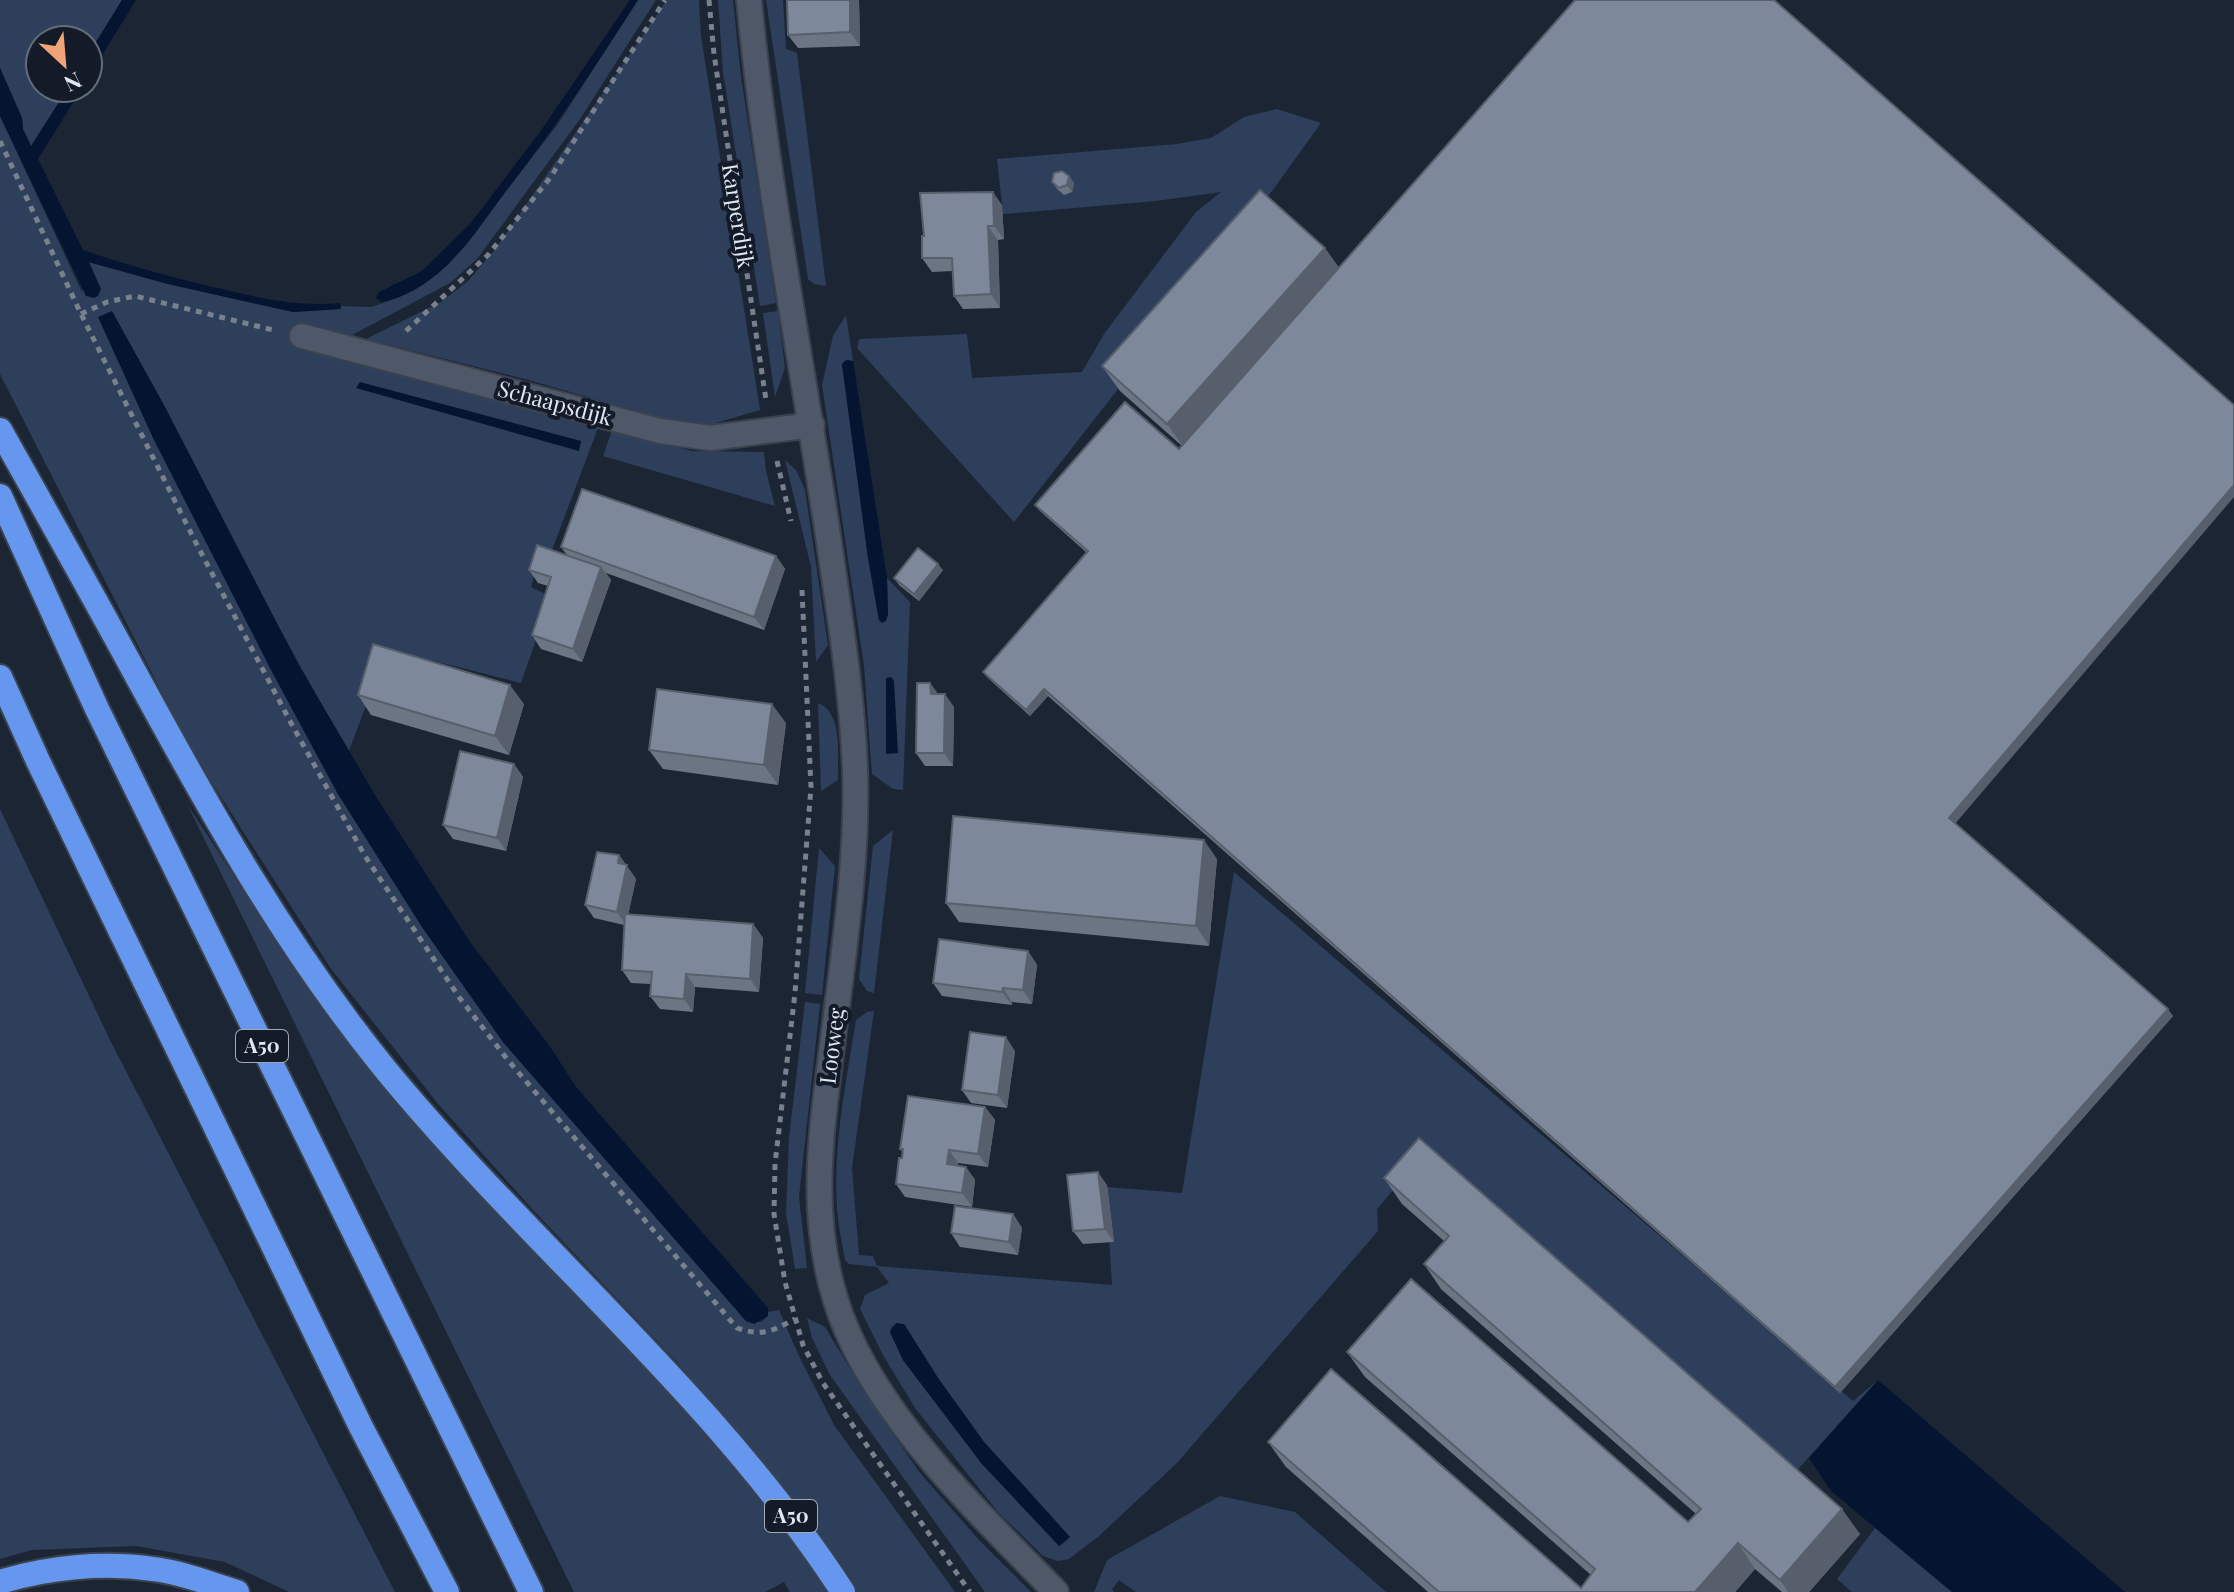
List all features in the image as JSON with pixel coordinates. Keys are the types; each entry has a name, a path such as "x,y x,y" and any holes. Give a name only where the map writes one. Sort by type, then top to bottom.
{"highway":[{"name":"A50","path":"0,430 240,861 332,999 385,1068 469,1166 648,1351 733,1445 790,1515 843,1592"},
{"name":"A50","path":"0,496 97,709 531,1592"},
{"path":"0,677 354,1412 447,1592"},
{"path":"0,1582 28,1573 92,1566 155,1569 237,1592"}],"street":[{"name":"Karperdijk","path":"749,0 779,236 812,425"},
{"name":"Schaapsdijk","path":"302,336 660,431 710,438 812,425"},
{"name":"Looweg","path":"812,425 847,667 855,771 851,896 819,1149 818,1194 822,1239 835,1297 848,1333 874,1380 937,1468 1056,1592"}],"path":[{"path":"376,356 488,255 550,178 665,0"},
{"name":"Karperdijk","path":"709,0 716,69 771,431"},
{"path":"0,141 81,314 196,543 298,736 365,856 459,997 507,1059 737,1328 756,1335 795,1319"},
{"path":"81,314 107,302 135,296 302,336"}],"shaded area":[{"path":"0,0 122,0 104,29 104,24 24,24 24,104 58,104 31,147 0,68"},
{"path":"122,0 136,0 104,52 104,29"},
{"path":"630,0 638,0 558,121 465,246 418,288 390,300 381,302 376,298 379,292 422,271 470,224 540,132"},
{"path":"638,0 656,0 580,119 477,259 450,283 352,335 300,323 295,347 453,384 598,428 552,550 541,549 531,587 551,597 521,683 387,649 349,751 112,312 270,668 338,794 422,927 503,1042 746,1321 761,1322 768,1312 779,1310 834,1425 955,1592 857,1592 786,1489 676,1361 439,1105 331,969 191,750 0,374 0,116 82,292 88,262 168,284 293,312 340,309 341,306 371,307 423,284 449,264 558,124"},
{"path":"667,0 699,0 701,36 760,410 709,425 678,423 525,379 366,339 441,302 468,281 494,251"},
{"path":"718,0 733,0 741,77 776,303 760,306 723,72"},
{"path":"766,0 783,0 786,49 797,53 826,286 814,284 808,279"},
{"path":"0,68 31,146 58,104 72,104 38,159 83,250 147,270 244,294 291,302 340,303 341,309 293,312 168,284 89,262 101,289 94,298 86,296 0,116"},
{"path":"1277,109 1321,123 1262,205 1014,522 857,348 859,339 967,334 972,378 1082,372 1104,334 1196,212 1221,192 1156,201 1003,214 997,159 1177,144 1211,138 1244,117"},
{"path":"112,311 298,664 378,800 470,942 551,1048 576,1087 768,1308 768,1316 754,1324 746,1321 503,1042 422,927 338,794 153,438 98,317"},
{"path":"778,311 785,368 775,397 763,313"},
{"path":"846,315 853,361 846,360 842,364 879,620 888,615 887,578 910,602 903,790 893,789 872,774 864,666 822,385 833,336"},
{"path":"846,360 853,361 887,578 888,615 882,623 868,558 842,364"},
{"path":"360,382 581,441 579,451 356,388"},
{"path":"612,430 692,451 764,452 775,506 603,456"},
{"path":"785,460 796,470 805,490 828,645 816,662 811,567"},
{"path":"891,677 894,681 898,753 886,754 886,678"},
{"path":"818,703 832,716 838,748 838,780 821,791"},
{"path":"187,804 298,972 370,1067 515,1232 704,1430 790,1535 828,1592 790,1592 784,1582 765,1592 574,1592"},
{"path":"0,809 111,1042 395,1592 289,1592 225,1562 136,1546 32,1550 0,1559"},
{"path":"893,830 874,993 867,991 859,979 873,846"},
{"path":"819,848 835,866 822,995 805,993"},
{"path":"1234,872 1853,1401 1878,1380 1792,1476 1426,1152 1377,1209 1378,1231 1176,1464 1099,1536 1069,1559 1058,1561 1043,1556 998,1512 915,1408 860,1309 865,1295 889,1283 877,1267 849,1264 845,1260 839,1223 836,1193 838,1143 856,1020 874,1011 852,1168 859,1255 873,1256 877,1266 1112,1285 1106,1187 1182,1193","holes":["904,1324 984,1442 1070,1537 1060,1546 982,1464 903,1360 890,1332 892,1326"]},
{"path":"805,1002 820,1004 799,1197 807,1268 795,1269 786,1213 789,1138"},
{"path":"807,1318 825,1327 866,1395 920,1473 979,1540 1031,1592 985,1592 830,1375 812,1338"},
{"path":"896,1323 904,1324 984,1442 1070,1537 1059,1546 982,1464 903,1360 890,1332"},
{"path":"1878,1380 2125,1592 1952,1592 1830,1490 1809,1458"},
{"path":"1220,1496 1295,1512 1386,1592 1136,1592 1119,1580 1112,1589 1114,1592 1094,1592 1107,1560"},
{"path":"1875,1528 1952,1592 1852,1592 1837,1579"}],"building":[{"path":"787,0 850,0 850,32 788,35"},
{"path":"1575,0 1774,0 2234,405 2234,485 1949,818 2168,1009 1835,1387 1044,689 1026,710 983,672 1088,551 1035,505 1125,402 1179,449"},
{"path":"1062,171 1069,176 1067,185 1059,188 1052,182 1054,173"},
{"path":"1260,190 1325,248 1167,424 1102,366"},
{"path":"993,192 994,226 988,226 991,294 954,296 952,258 922,258 924,236 920,193"},
{"path":"582,489 776,556 754,617 561,547"},
{"path":"537,545 601,567 573,649 532,635 551,577 529,570"},
{"path":"918,548 938,564 914,594 894,578"},
{"path":"373,644 510,685 495,736 358,695"},
{"path":"917,683 930,683 931,694 945,694 944,753 916,753"},
{"path":"657,689 772,704 764,765 649,750"},
{"path":"460,751 514,764 497,838 443,825"},
{"path":"953,816 1204,840 1196,926 946,903"},
{"path":"597,852 619,855 618,863 627,865 617,912 585,905"},
{"path":"625,914 753,924 750,979 686,974 684,999 650,996 652,972 622,970"},
{"path":"939,939 1028,951 1023,990 1003,988 1002,992 933,983"},
{"path":"970,1032 1006,1037 998,1095 962,1090"},
{"path":"908,1096 985,1107 978,1154 949,1150 947,1164 966,1167 962,1193 896,1184 899,1158 902,1158 903,1149 900,1149"},
{"path":"1419,1138 1842,1509 1780,1580 1738,1543 1695,1592 1439,1592 1268,1442 1331,1369 1581,1588 1595,1569 1347,1352 1411,1279 1688,1522 1701,1509 1424,1264 1449,1236 1384,1178"},
{"path":"1098,1172 1105,1229 1073,1231 1067,1175"},
{"path":"955,1206 1013,1214 1009,1242 951,1233"}]}
